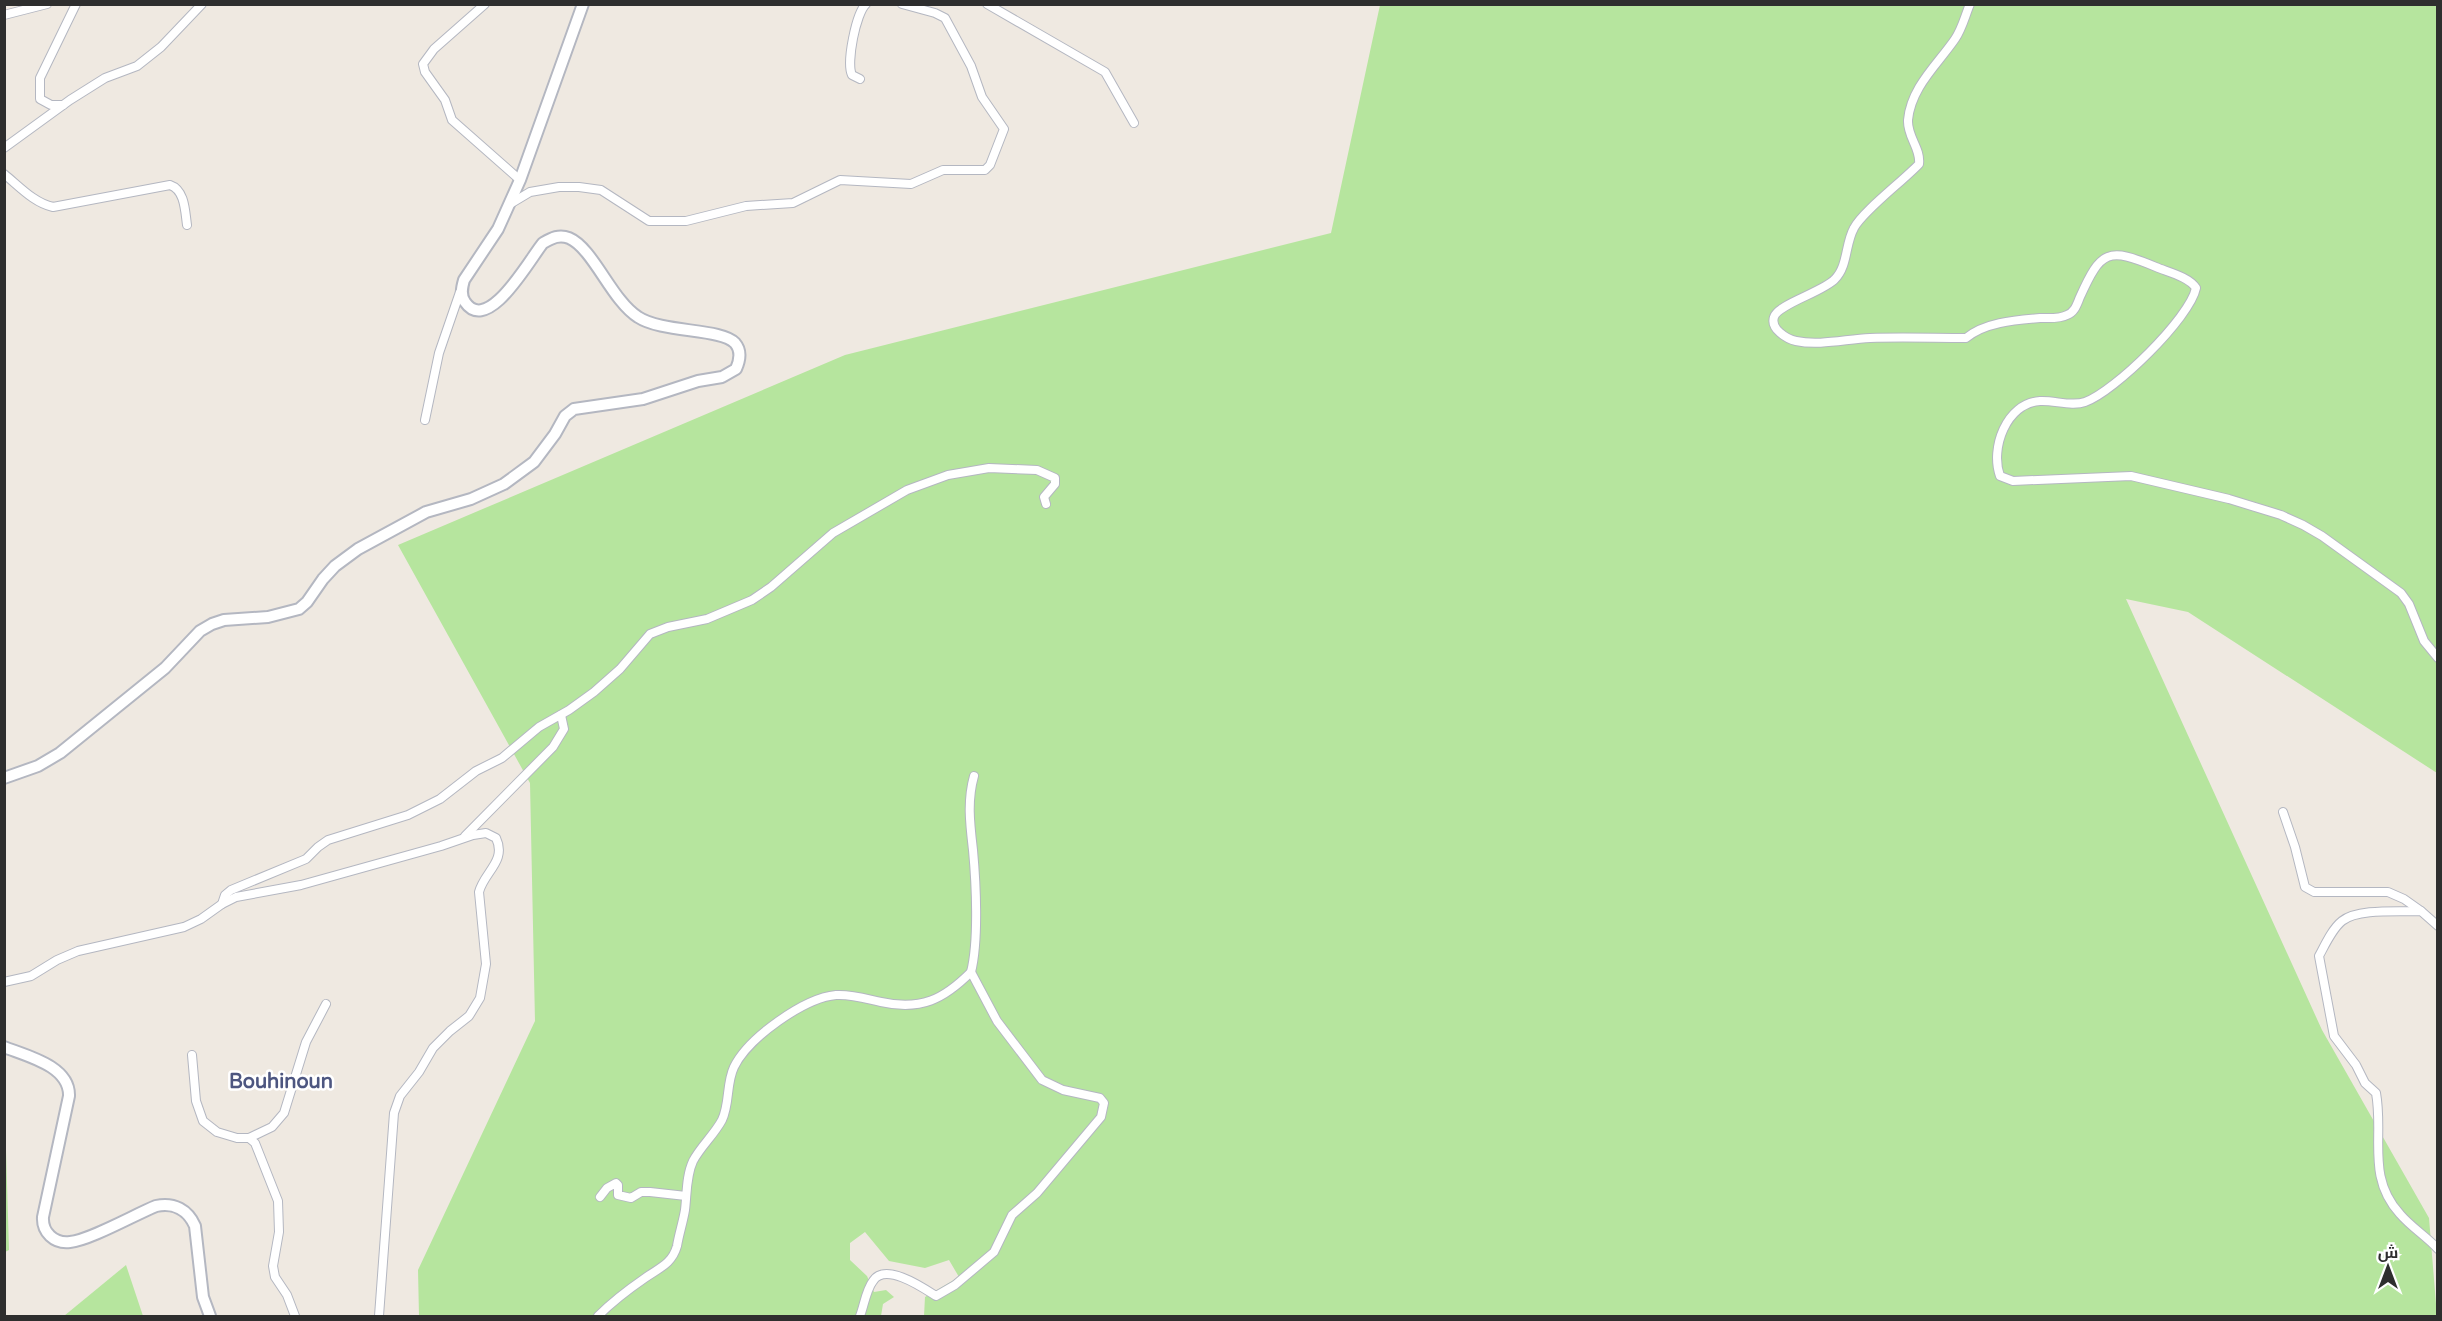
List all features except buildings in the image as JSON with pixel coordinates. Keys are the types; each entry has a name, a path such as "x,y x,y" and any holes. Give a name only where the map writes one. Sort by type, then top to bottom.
{"main road":[{"path":"4,778 38,766 60,753 165,668 200,631 224,620 276,616 299,609 335,566 358,549 426,512 471,499 504,484 534,462 555,435 566,416 574,409 643,399 698,381 722,377 736,369 740,360 740,351 729,338 655,325 638,318 615,294 580,247 572,239 563,236 553,237 543,243 503,297 487,310 469,307 463,300 461,288 470,269 498,229 520,180 583,4"},
{"path":"4,1047 54,1069 63,1078 68,1088 69,1096 43,1217 44,1227 49,1235 57,1240 72,1242 156,1206 177,1207 190,1216 195,1226 203,1298 210,1317"}],"street":[{"path":"4,15 47,4"},
{"path":"63,105 51,105 40,99 40,78 76,4"},
{"path":"4,148 105,78 137,66 161,47 202,4"},
{"path":"485,4 426,57 423,63 425,72 445,100 452,120 520,180"},
{"path":"860,79 852,75 849,64 858,22 862,8 866,4"},
{"path":"509,205 530,192 559,187 579,187 601,190 649,221 686,221 747,206 793,203 840,180 911,184 942,170 985,170 990,165 1004,129 982,97 972,66 945,18 902,4"},
{"path":"987,4 1105,72 1134,123"},
{"path":"1970,4 1956,38 1926,77 1910,107 1908,122 1910,134 1920,154 1919,164 1855,226 1842,270 1837,278 1774,315 1775,328 1795,341 1966,338 1975,330 2010,321 2065,316 2075,309 2093,270 2106,256 2112,255 2145,262 2187,280 2196,288 2191,303 2168,334 2111,386 2082,403 2041,401 2027,404 2019,410 2005,427 1998,441 1996,466 2000,476 2013,482 2131,476 2229,499 2281,515 2322,536 2400,593 2409,604 2424,641 2438,658"},
{"path":"4,174 44,205 53,207 170,185 176,187 180,193 187,225"},
{"path":"425,420 439,353 461,288"},
{"path":"222,904 227,892 306,859 318,846 328,840 408,815 440,799 476,771 502,758 539,727 561,715 608,681 650,634 668,627 707,619 752,600 771,587 833,533 873,508 920,484 948,475 989,468 1037,470 1053,476 1056,480 1054,486 1044,497 1046,504"},
{"path":"465,836 553,747 564,729 561,715"},
{"path":"860,1317 873,1281 879,1275 893,1274 918,1284 936,1296 977,1268 998,1246 1012,1215 1037,1193 1101,1117 1104,1105 1102,1099 1047,1084 1035,1073 997,1021 971,972 976,939 969,805 974,776"},
{"path":"2283,812 2295,846 2305,887 2314,892 2388,892 2404,899 2438,926"},
{"path":"4,982 31,976 57,960 78,951 184,927 201,920 222,904 236,897 301,885 441,846 465,836 481,833 496,838 500,847 497,862 483,881 479,892 486,956 486,974 480,998 474,1011 438,1042 396,1104 379,1317"},
{"path":"2421,911 2371,912 2344,919 2319,956 2334,1036 2356,1065 2365,1083 2376,1093 2379,1126 2377,1160 2388,1199 2399,1214 2438,1250"},
{"path":"598,1317 609,1305 645,1278 662,1269 672,1258 678,1246 692,1165 716,1131 725,1113 730,1076 738,1059 790,1013 815,1000 835,995 853,996 903,1005 938,999 971,972"},
{"path":"192,1055 196,1101 203,1121 217,1132 237,1138 249,1138 272,1127 284,1113 306,1042 326,1005"},
{"path":"249,1138 255,1143 277,1194 279,1232 273,1266 275,1277 287,1295 295,1317"},
{"path":"600,1197 607,1188 616,1183 618,1184 618,1195 625,1197 650,1192 686,1196"}],"green space":[{"path":"1380,5 2437,5 2437,773 2188,612 2126,599 2322,1030 2429,1218 2437,1316 924,1316 925,1297 959,1277 949,1260 925,1268 889,1261 865,1232 850,1243 850,1260 867,1276 874,1292 886,1290 894,1297 883,1304 881,1316 419,1316 418,1270 535,1021 530,783 398,545 845,355 1331,233"},
{"path":"4,1117 9,1250 5,1252"},
{"path":"126,1265 143,1316 64,1316"}],"district":[{"name":"Bouhinoun","path":"281,1081"}]}
